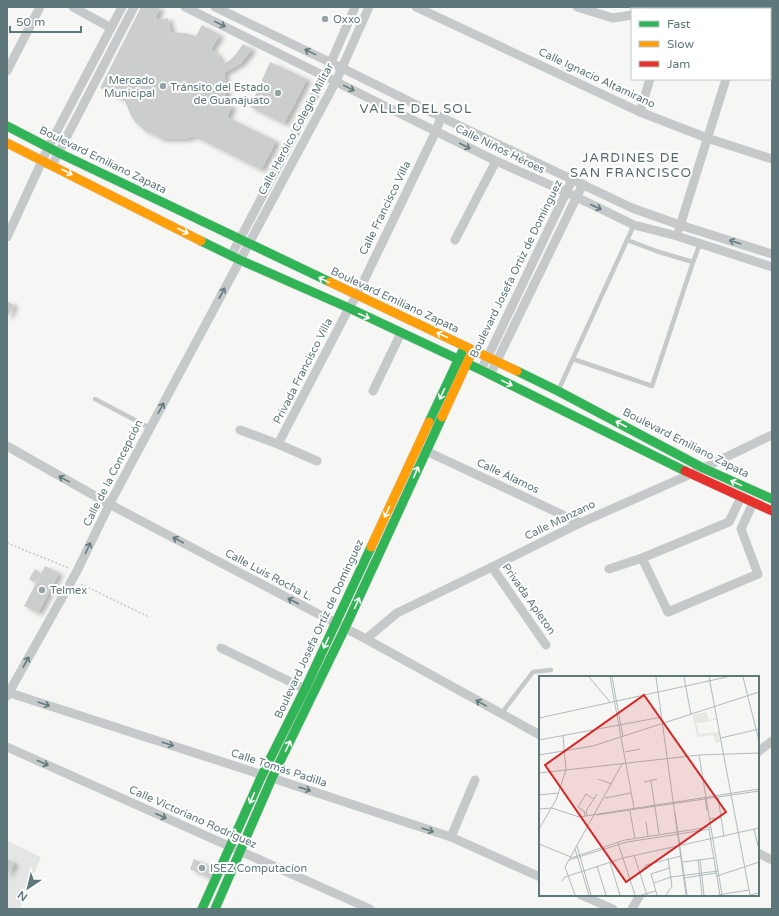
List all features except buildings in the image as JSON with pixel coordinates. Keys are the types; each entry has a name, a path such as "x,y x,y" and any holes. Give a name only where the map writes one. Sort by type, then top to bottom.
{"street":[{"path":"7,71 40,7"},
{"path":"73,7 111,28"},
{"path":"7,237 48,148 122,7"},
{"path":"52,165 134,7"},
{"name":"Calle Niños Héroes","path":"185,7 496,161 566,192 634,225 677,236 772,267"},
{"name":"Calle Niños Héroes","path":"215,7 632,208 772,254"},
{"name":"Calle Heróico Colegio Militar","path":"236,258 240,239 325,76 355,7"},
{"name":"Calle Heróico Colegio Militar","path":"236,258 249,244 336,81 369,7"},
{"name":"Calle Ignacio Altamirano","path":"416,7 640,112 707,138 772,160"},
{"path":"577,7 613,18 631,15"},
{"path":"640,112 650,80"},
{"path":"677,236 726,80"},
{"name":"Calle Francisco Villa","path":"348,308 357,295 436,131 441,117"},
{"name":"Boulevard Emiliano Zapata","path":"7,126 48,148 497,361 558,391 703,468 772,499"},
{"path":"7,143 236,258 463,361 691,474 772,511"},
{"path":"455,240 496,161"},
{"name":"Boulevard Josefa Ortiz de Domínguez","path":"481,370 572,180"},
{"name":"Boulevard Josefa Ortiz de Domínguez","path":"490,375 583,184"},
{"name":"Calle de la Concepción","path":"8,694 77,571 109,504 150,428 236,258"},
{"name":"Privada Francisco Villa","path":"278,444 348,308"},
{"path":"373,391 401,333"},
{"path":"463,361 469,348"},
{"name":"Boulevard Josefa Ortiz de Domínguez","path":"214,909 272,778 345,628 426,451 463,361"},
{"name":"Boulevard Josefa Ortiz de Domínguez","path":"202,909 262,774 305,689 453,370 463,361"},
{"path":"240,430 278,444 317,461"},
{"name":"Calle Manzano","path":"366,639 396,613 580,523 691,474 772,435"},
{"name":"Calle Luis Rocha L.","path":"7,446 109,504 366,639 539,735"},
{"name":"Calle Álamos","path":"426,451 580,523"},
{"path":"609,570 729,522 741,497"},
{"path":"741,529 753,503"},
{"path":"642,558 668,612 758,574 741,529 729,522"},
{"name":"Privada Apleton","path":"492,567 546,645"},
{"path":"221,648 305,689"},
{"name":"Calle Tomás Padilla","path":"8,694 262,774 451,837 539,877"},
{"path":"759,751 772,740"},
{"name":"Calle Victoriano Rodríguez","path":"7,747 370,909"},
{"path":"451,837 475,780"},
{"path":"759,853 772,860"},
{"path":"583,896 613,909"},
{"path":"632,909 639,896"}],"lane":[{"path":"558,391 634,225"},
{"path":"627,240 659,252 693,262"},
{"path":"573,359 652,386 700,244"},
{"path":"94,399 150,428"},
{"path":"501,714 533,672 551,670"}],"path":[{"path":"7,543 77,571"},
{"path":"72,580 149,617"}],"shaded area":[{"path":"7,841 41,857 20,909 7,909"}],"traffic: fast":[{"path":"7,126 59,153 330,282"},
{"path":"201,241 481,370 685,471"},
{"path":"429,422 462,352"},
{"path":"517,371 558,391 703,468 772,499"},
{"path":"215,909 272,778 345,628 442,417"},
{"path":"202,909 262,775 305,689 371,547"}],"traffic: slow":[{"path":"7,143 201,241"},
{"path":"330,282 517,371"},
{"path":"442,417 470,356"},
{"path":"371,547 429,422"}],"traffic: jam":[{"path":"685,471 772,511"}],"place":[{"name":"Oxxo","path":"325,19"},
{"name":"Mercado Municipal","path":"163,86"},
{"name":"Tránsito del Estado de Guanajuato","path":"278,93"},
{"name":"Telmex","path":"42,590"},
{"name":"ISEZ Computacíon","path":"202,868"}],"district":[{"name":"VALLE DEL SOL","path":"416,109"},
{"name":"JARDINES DE SAN FRANCISCO","path":"631,166"}]}
